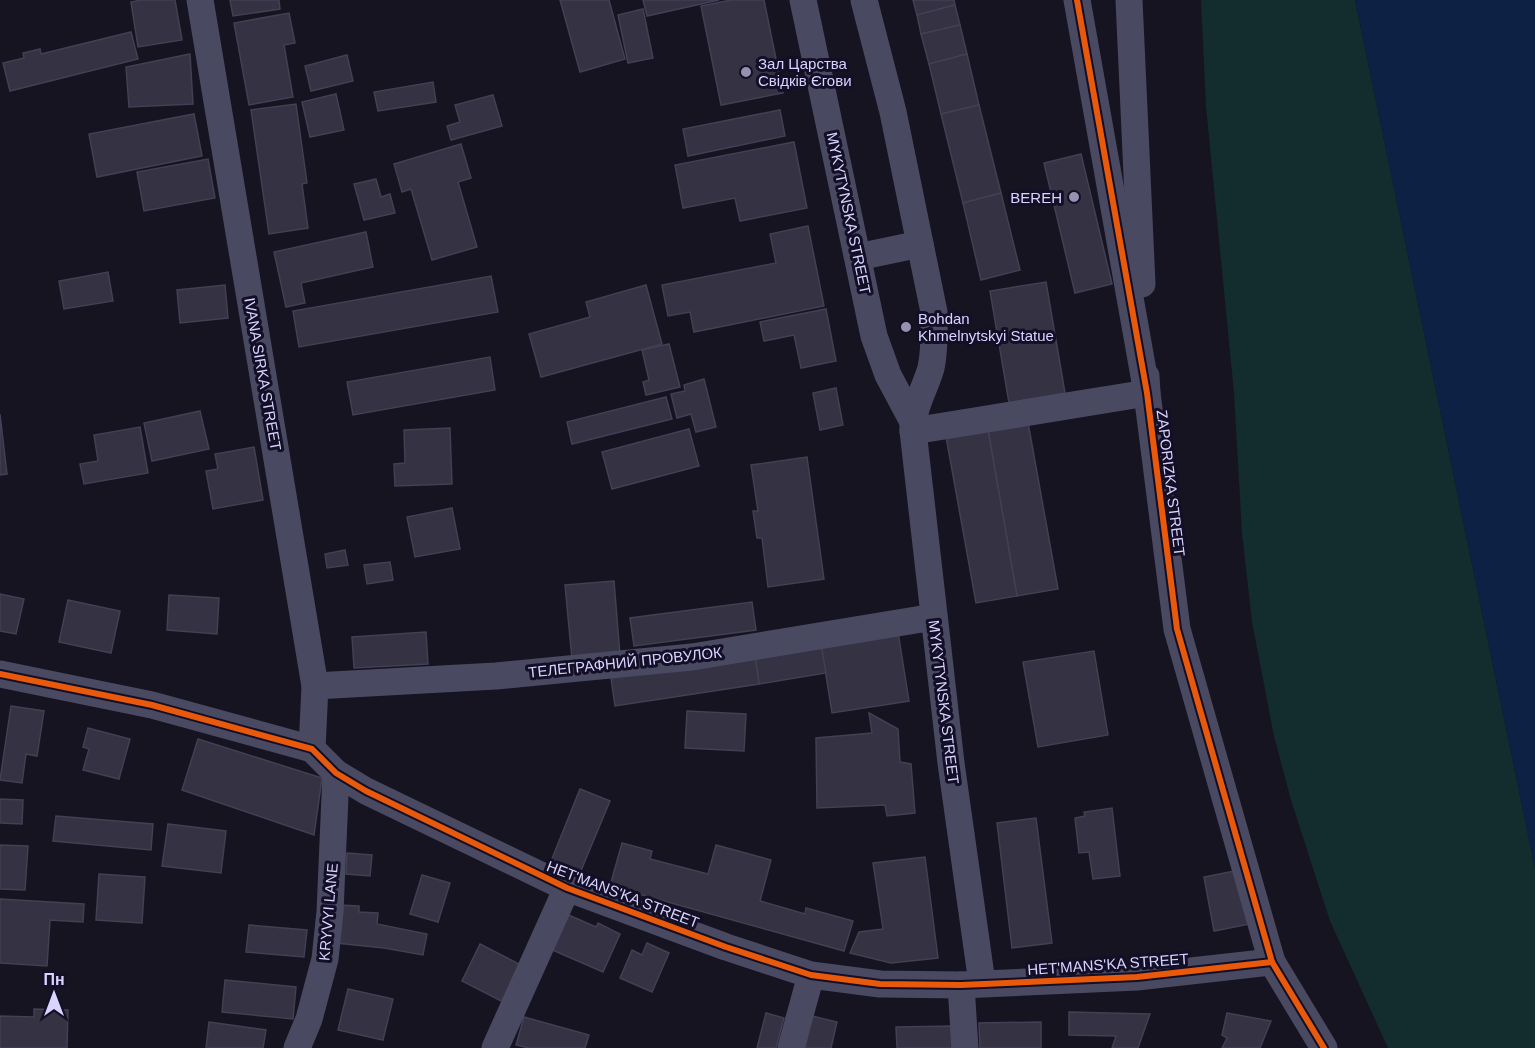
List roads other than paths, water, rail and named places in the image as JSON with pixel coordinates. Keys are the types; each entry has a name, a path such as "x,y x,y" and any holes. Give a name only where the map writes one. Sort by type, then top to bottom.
{"street":[{"name":"IVANA SIRKA STREET","path":"200,0 315,686 312,749"},
{"name":"MYKYTYNSKA STREET","path":"803,0 880,356 913,426 951,763 971,984 965,1048"},
{"name":"MYKYTYNSKA STREET","path":"864,0 893,112 934,312 931,368 913,426"},
{"name":"ZAPORIZKA STREET","path":"1077,0 1147,393 1177,629 1272,962 1324,1048"},
{"path":"913,426 1147,393 1129,0"},
{"path":"858,257 920,244"},
{"name":"ТЕЛЕГРАФНИЙ ПРОВУЛОК","path":"315,686 495,676 692,657 933,617"},
{"name":"HET'MANS'KA STREET","path":"0,674 152,705 312,749 336,772 366,791 567,888 726,947 811,975 880,984 971,984 1137,977 1272,962"},
{"name":"KRYVYI LANE","path":"297,1048 309,1019 325,959 330,912 336,772"},
{"path":"495,1048 567,888"},
{"path":"791,1048 811,975"}],"water":[{"path":"1355,0 1535,0 1535,868"}],"place":[{"name":"Зал Царства Свідків Єгови","path":"746,72"},
{"name":"BEREH","path":"1074,197"},
{"name":"Bohdan Khmelnytskyi Statue","path":"906,327"}]}
